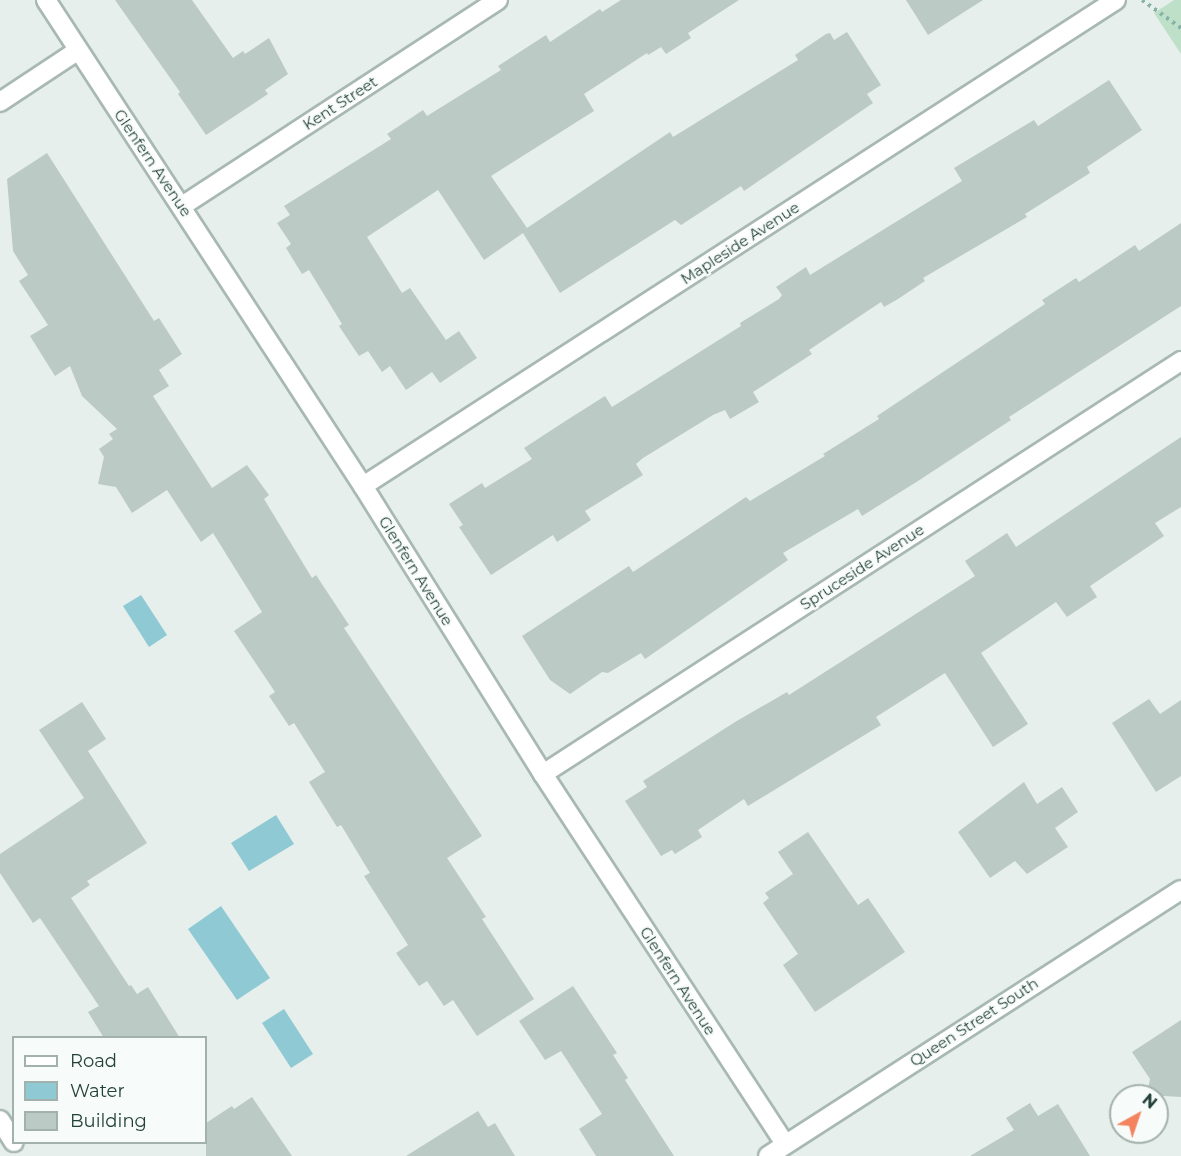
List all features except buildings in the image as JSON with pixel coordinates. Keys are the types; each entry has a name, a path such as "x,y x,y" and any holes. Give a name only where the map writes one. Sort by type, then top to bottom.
{"street":[{"name":"Glenfern Avenue","path":"46,0 77,51 182,206 363,486 543,774 785,1144"},
{"name":"Kent Street","path":"182,206 498,0"},
{"name":"Mapleside Avenue","path":"363,486 1116,0"},
{"path":"0,102 77,51"},
{"name":"Spruceside Avenue","path":"543,774 1181,361"},
{"name":"Queen Street South","path":"768,1156 1181,890"},
{"path":"0,1120 12,1139"}],"path":[{"path":"1142,0 1181,28"}],"green space":[{"path":"1174,0 1181,0 1181,54 1154,13"}],"water":[{"path":"141,595 167,635 149,647 123,606"},
{"path":"276,815 294,844 249,871 231,843"},
{"path":"221,906 270,978 237,1000 188,929"},
{"path":"284,1009 313,1054 291,1068 262,1023"}]}
